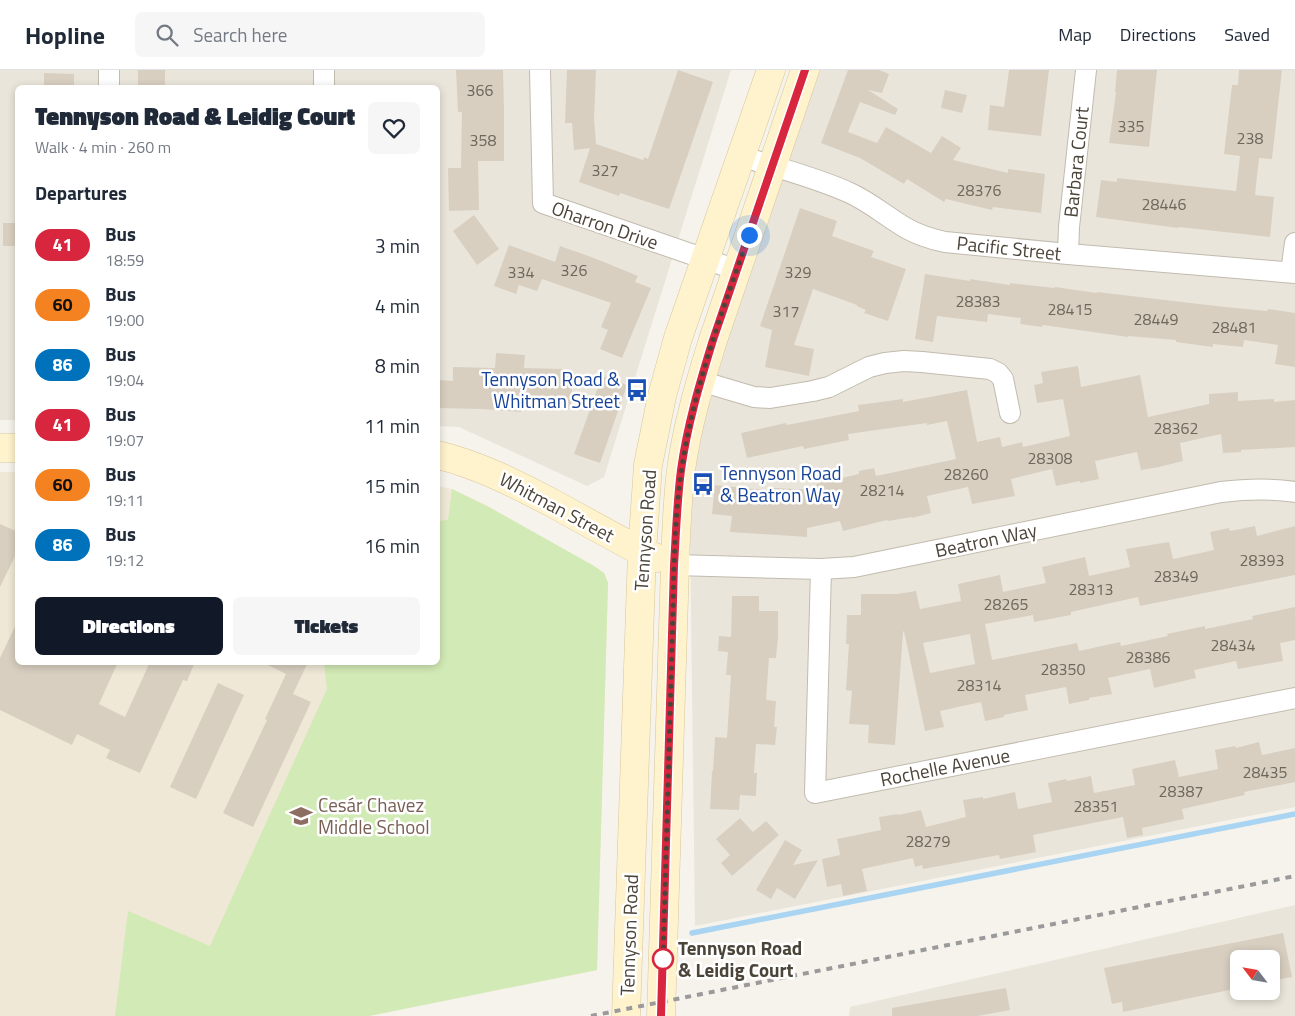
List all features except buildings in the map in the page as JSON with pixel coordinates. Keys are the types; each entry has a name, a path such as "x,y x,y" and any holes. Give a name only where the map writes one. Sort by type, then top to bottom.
{"main road":[{"name":"Tennyson Road","path":"626,1013 642,552 648,465 665,382 678,338 771,70"},
{"name":"Tennyson Road","path":"662,1009 674,565 681,470 688,430 700,381 805,70"},
{"path":"0,448 15,448"},
{"name":"Whitman Street","path":"440,456 491,472 642,552 674,565"}],"street":[{"path":"109,70 109,85"},
{"path":"324,70 324,85"},
{"name":"Oharron Drive","path":"540,70 543,204 737,270"},
{"name":"Barbara Court","path":"1068,254 1069,227 1086,70"},
{"name":"Pacific Street","path":"741,156 851,194 867,202 906,228 926,237 945,242 1293,273"},
{"path":"1293,273 1295,243"},
{"path":"700,381 754,397 770,398 829,386 868,367 885,363 904,361 990,369 998,373 1003,379 1010,413"},
{"name":"Beatron Way","path":"674,565 820,569 854,566 1221,492 1251,489 1295,492"},
{"name":"Rochelle Avenue","path":"820,569 816,793 1295,698"}],"shaded area":[{"path":"0,70 731,70 604,477 587,486 459,427 440,426 440,85 15,85 15,420 0,420"},
{"path":"820,70 1295,70 1295,807 695,926 689,450"},
{"name":"Cesár Chavez Middle School","path":"0,472 15,472 15,665 440,665 440,486 452,489 489,507 604,573 608,583 597,970 369,1016 0,1016"},
{"path":"1295,905 1295,1016 849,1016 850,1007"}],"green space":[{"name":"Cesár Chavez Middle School","path":"452,489 489,507 594,566 604,573 608,583 597,970 369,1016 115,1016 128,911 210,946 327,689 324,665 440,665 440,521 448,520"}],"waterway":[{"path":"692,933 1295,814"}],"railway":[{"path":"591,1016 1295,876"}],"bus line":[{"name":"41","path":"661,1016 674,565 681,470 688,430 700,381 805,70"}],"place":[{"name":"Tennyson Road & Whitman Street","path":"637,390"},
{"name":"Tennyson Road & Beatron Way","path":"703,484"},
{"name":"Cesár Chavez Middle School","path":"301,816"},
{"name":"Tennyson Road & Leidig Court","path":"663,959"}],"route":[{"path":"663,959 663,962 675,552 681,470 688,430 700,381 749,235"}]}
